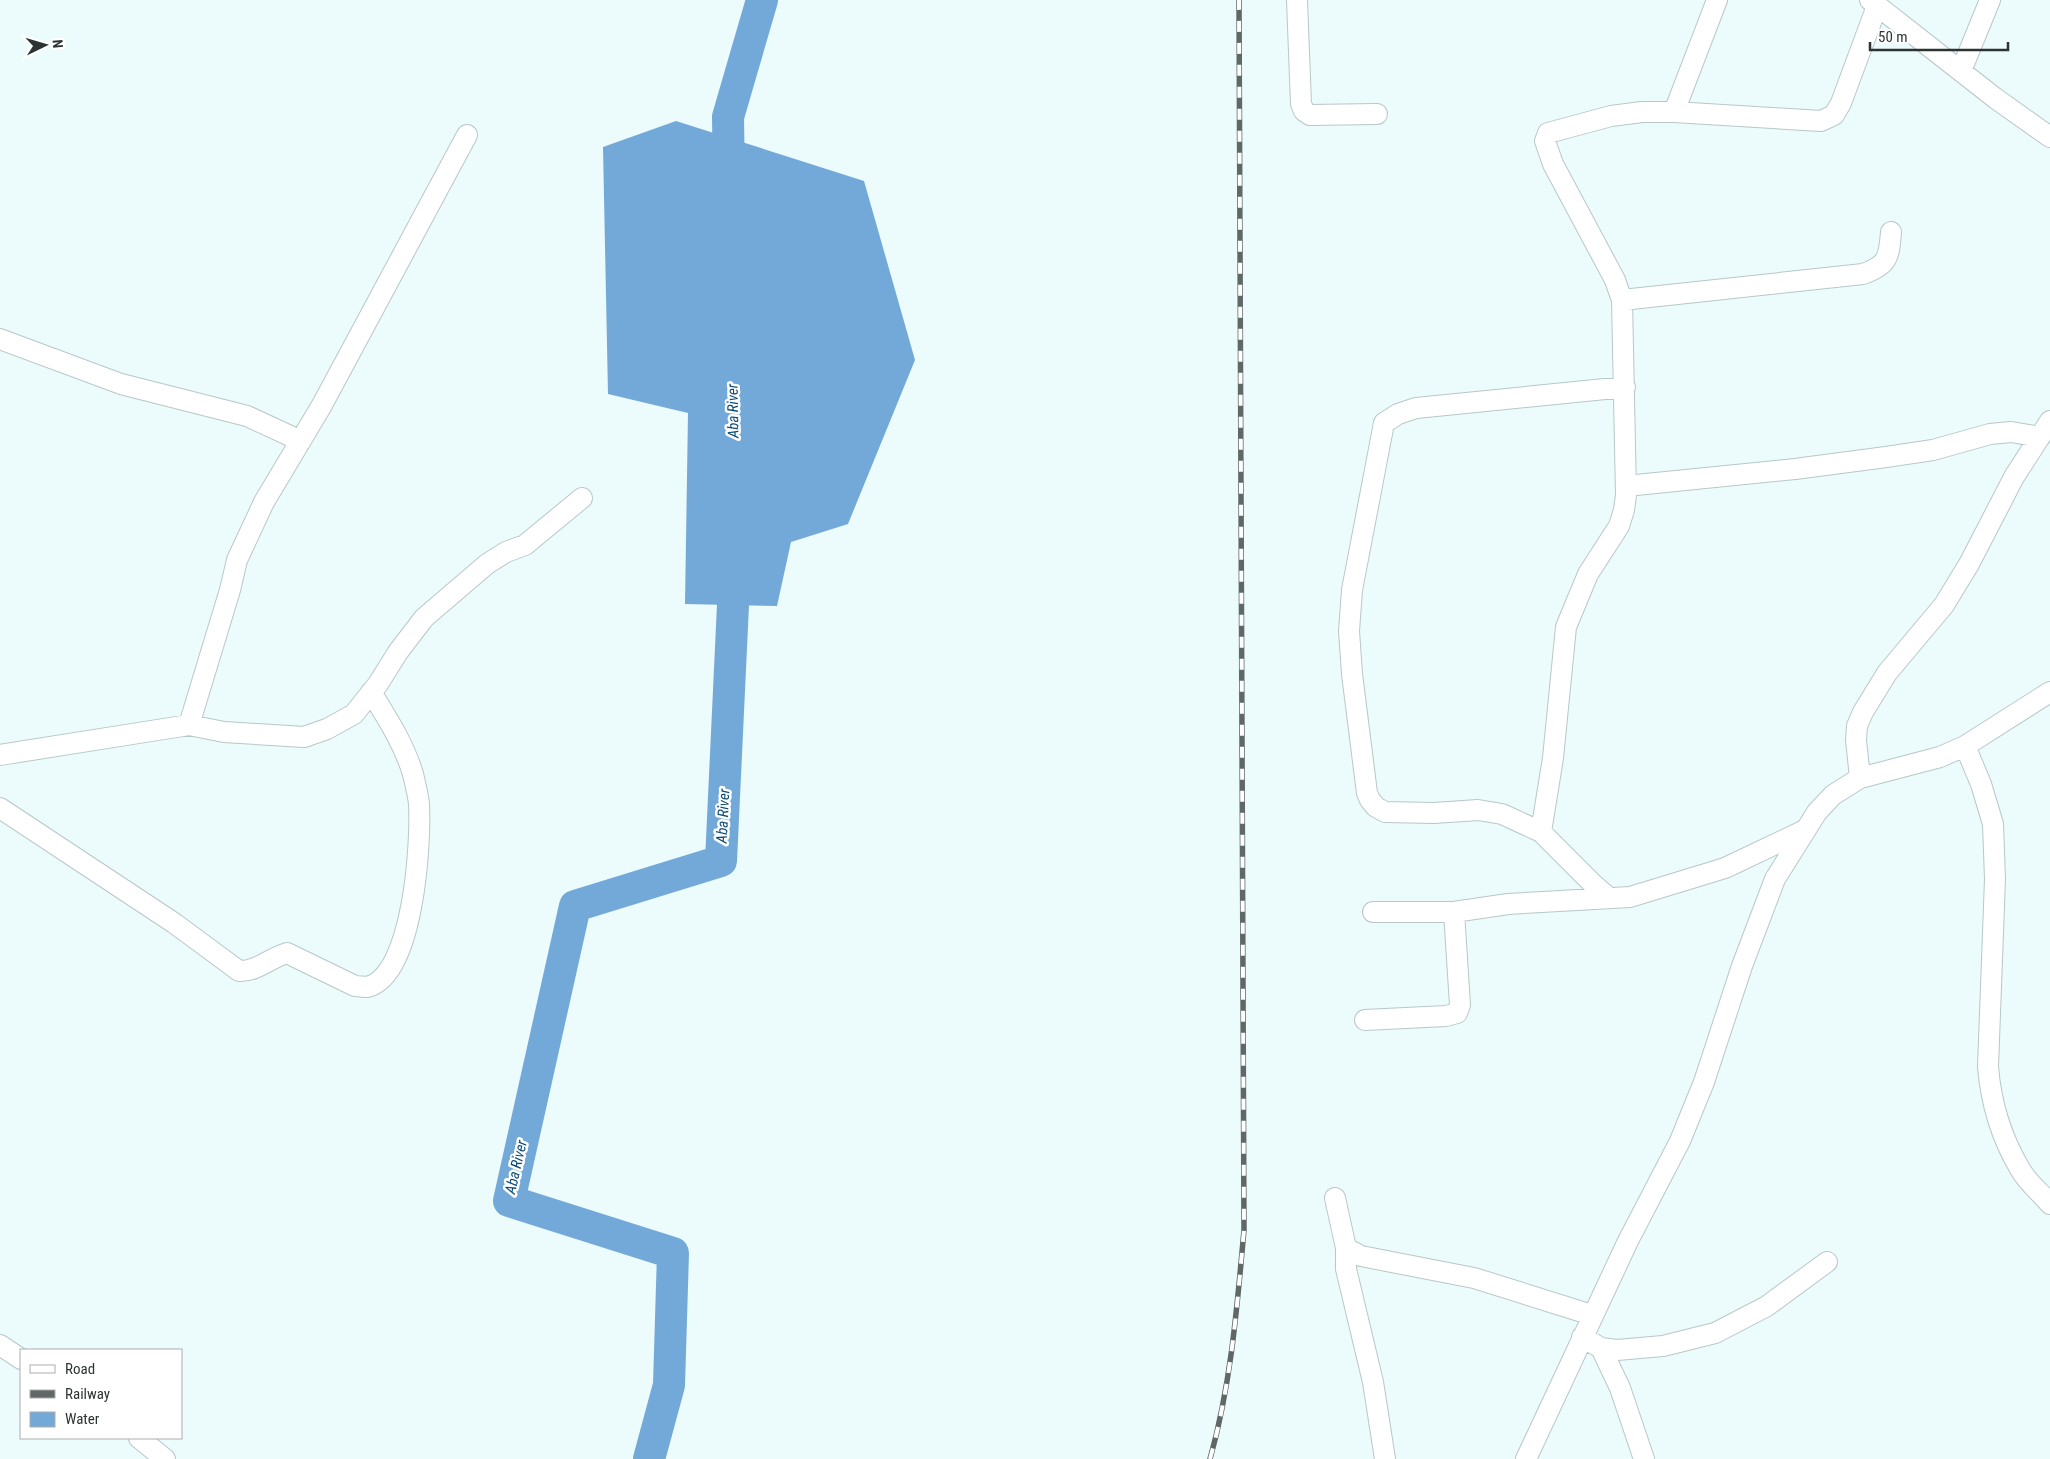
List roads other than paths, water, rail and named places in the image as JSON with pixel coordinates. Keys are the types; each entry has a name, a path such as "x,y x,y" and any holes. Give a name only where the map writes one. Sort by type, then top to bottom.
{"street":[{"path":"1298,0 1301,104 1304,111 1310,115 1377,114"},
{"path":"1674,112 1717,0"},
{"path":"1961,71 1990,0"},
{"path":"1541,832 1553,758 1566,627 1588,574 1619,526 1624,510 1626,486 1622,300 1615,280 1553,164 1545,141 1548,133 1611,116 1642,112 1674,112 1821,121 1834,115 1841,103 1873,3 2050,137"},
{"path":"188,726 230,590 237,560 264,502 322,405 467,135"},
{"path":"1622,300 1862,274 1877,269 1885,262 1890,252 1891,232"},
{"path":"0,339 121,384 247,416 301,441"},
{"path":"1610,898 1593,884 1541,832 1502,814 1490,811 1385,812 1376,807 1370,800 1367,792 1352,674 1349,631 1352,590 1384,424 1398,414 1416,408 1625,387"},
{"path":"1626,486 1795,469 1886,457 1933,450 1990,434 2045,429"},
{"path":"1860,778 1856,740 1857,726 1863,712 1887,673 1944,605 1969,564 2014,477 2045,429"},
{"path":"0,755 188,726 224,732 304,737 327,729 354,714 424,618 487,564 506,552 525,545 582,498"},
{"path":"0,808 174,923 239,971 249,971 276,956 287,953 355,986 366,987 374,983 390,969 404,934 414,899 419,834 419,802 412,773 398,737 371,692"},
{"path":"1526,1459 1592,1315 1683,1132 1704,1082 1742,966 1775,879 1817,812 1833,795 1860,778 1940,757 1965,746 2050,692"},
{"path":"1965,746 1982,784 1994,824 1996,879 1988,1066 1990,1094 2001,1130 2020,1170 2050,1204"},
{"path":"1374,912 1454,912 1508,904 1630,897 1725,868 1805,830"},
{"path":"1743,859 1784,864"},
{"path":"1365,1020 1446,1016 1457,1013 1460,1005 1454,912"},
{"path":"1336,1198 1346,1248 1346,1269 1373,1382 1385,1459"},
{"path":"1346,1248 1361,1256 1474,1278 1592,1315"},
{"path":"1582,1337 1602,1348 1617,1350 1656,1347 1716,1333 1767,1306 1827,1262"},
{"path":"0,1345 20,1358"},
{"path":"1602,1348 1620,1388 1644,1459"},
{"path":"140,1439 165,1459"}],"water":[{"path":"676,121 864,181 915,360 848,524 791,542 777,606 685,604 688,413 608,394 603,147"}],"waterway":[{"name":"Aba River","path":"729,183 728,117 762,0"},
{"name":"Aba River","path":"649,1459 669,1385 673,1253 509,1201 575,906 721,861 735,562"}],"railway":[{"path":"1210,1459 1228,1374 1236,1317 1244,1230 1239,0"}]}
